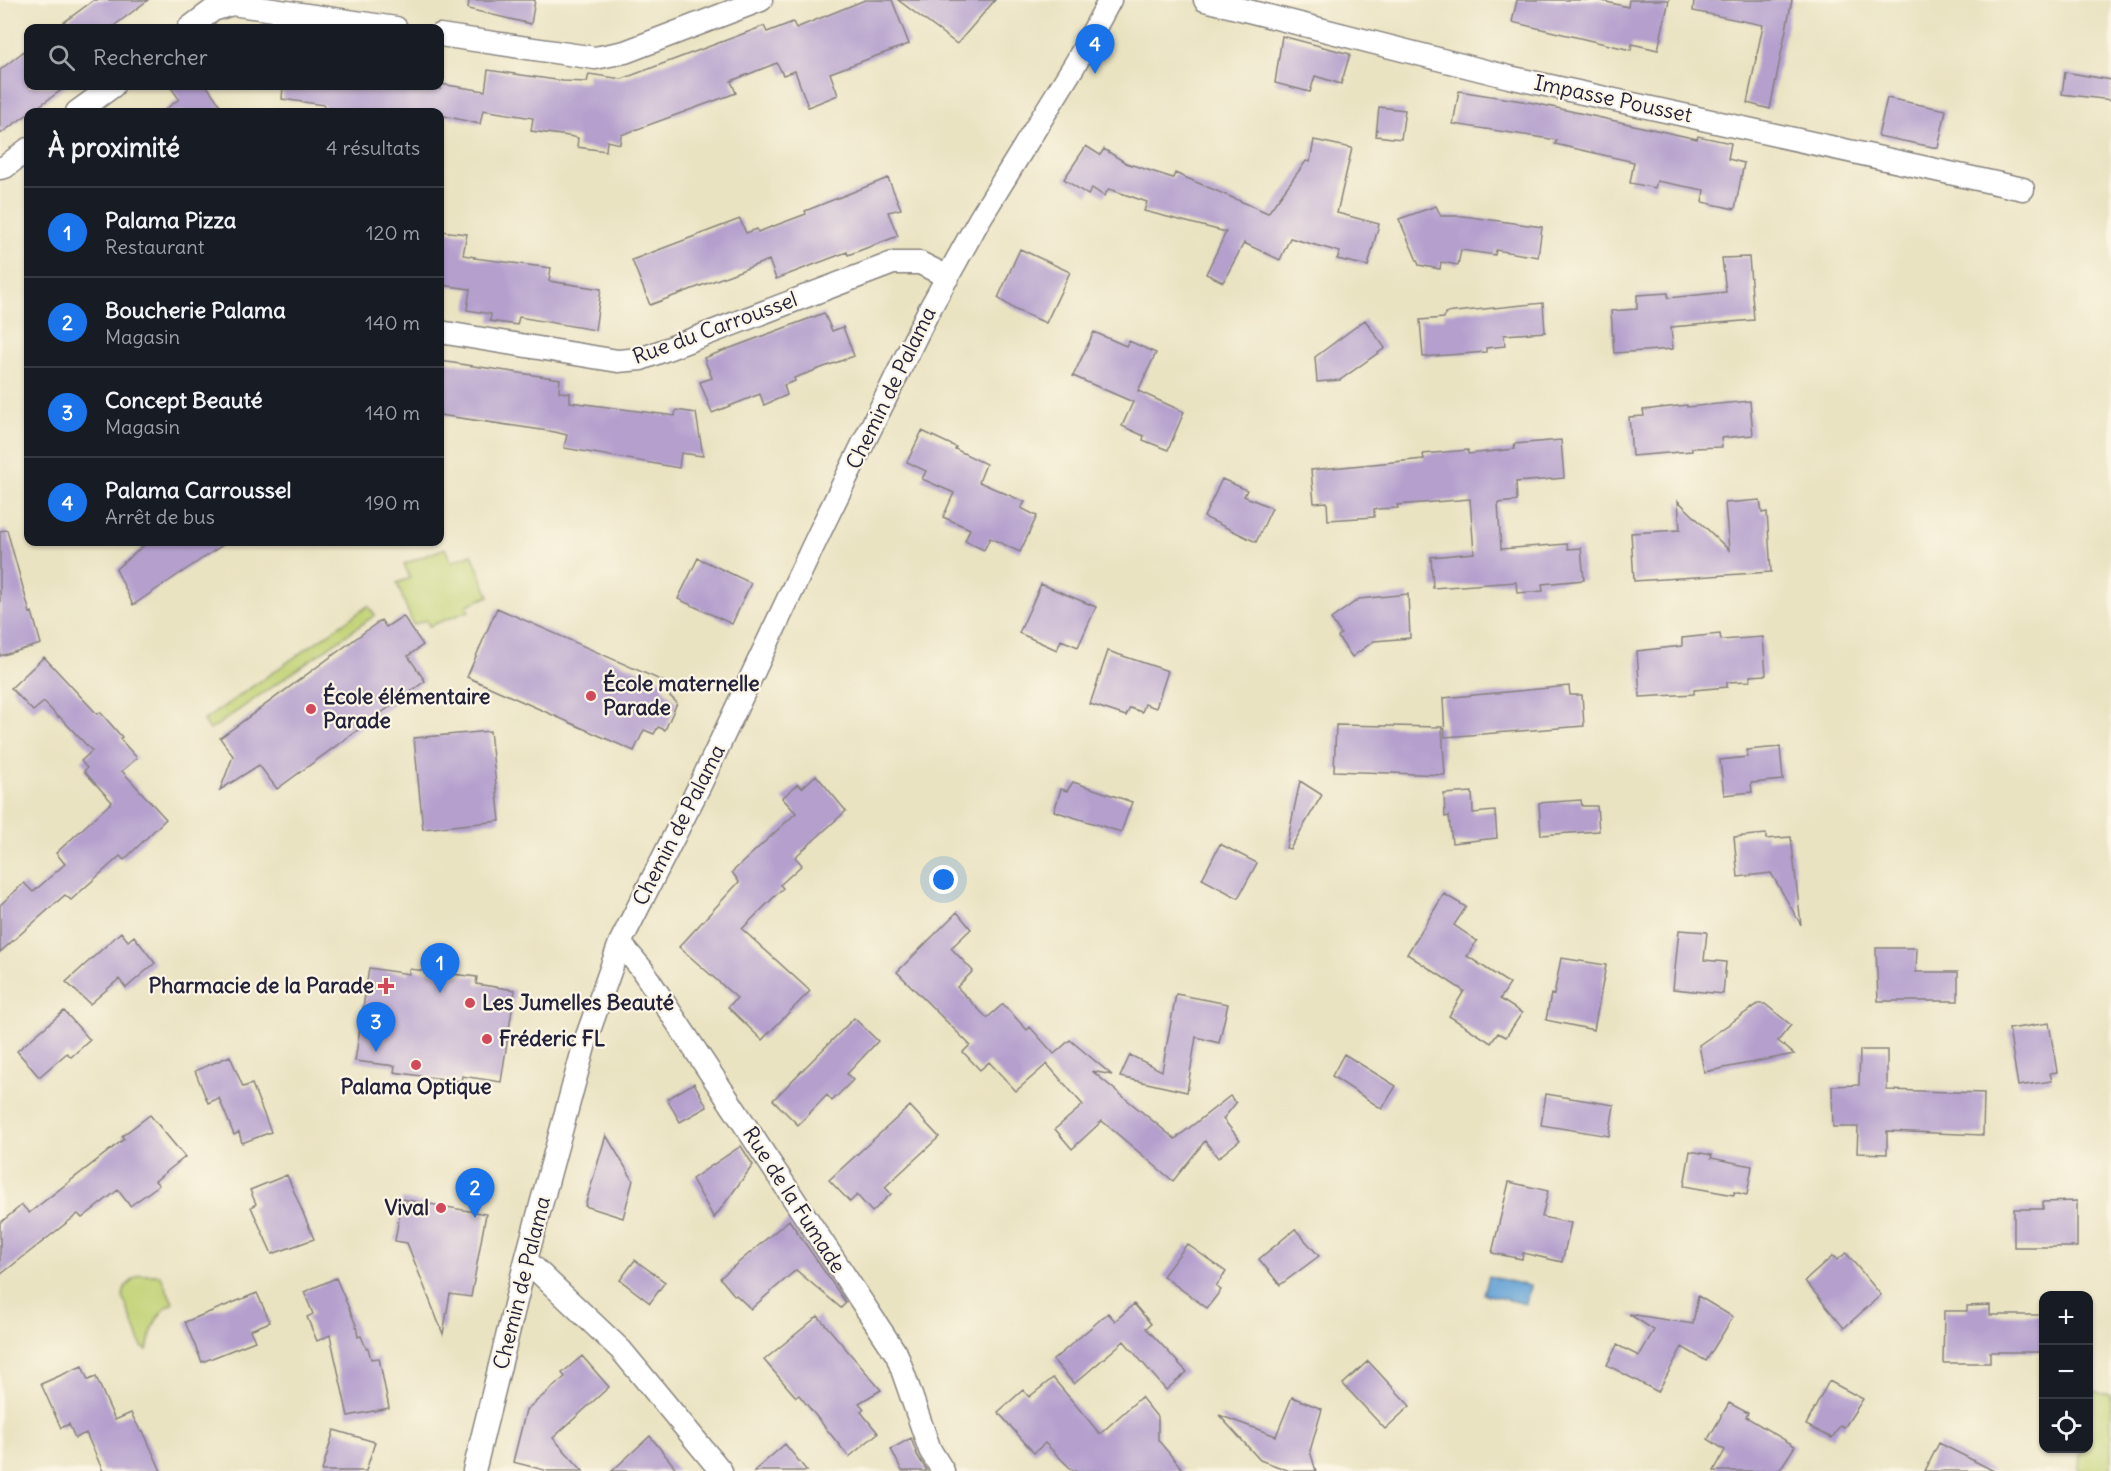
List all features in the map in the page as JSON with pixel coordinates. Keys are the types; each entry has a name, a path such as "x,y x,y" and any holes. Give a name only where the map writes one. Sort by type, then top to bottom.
{"street":[{"path":"444,36 595,58 626,52 761,0"},
{"name":"Chemin de Palama","path":"474,1471 526,1260 586,1039 620,943 700,785 824,523 928,312 979,220 1077,61 1110,0"},
{"name":"Impasse Pousset","path":"1205,0 1509,77 2023,189"},
{"path":"194,24 213,10 232,4 369,24"},
{"path":"83,108 107,90"},
{"path":"0,168 5,167 24,152"},
{"name":"Rue du Carroussel","path":"444,333 618,361 641,359 894,263 920,263 948,277"},
{"name":"Rue de la Fumade","path":"620,943 641,968 897,1355 930,1450 942,1471"},
{"path":"526,1260 621,1350 721,1471"}],"green space":[{"path":"445,548 451,562 472,554 489,596 467,605 469,611 429,626 426,620 413,625 397,583 410,578 404,564"},
{"path":"368,606 375,615 210,730 203,721"},
{"path":"139,1275 160,1275 173,1303 158,1317 152,1329 147,1350 142,1347 123,1297 125,1287"},
{"path":"2093,1391 2111,1395 2111,1471 2079,1471 2080,1453 2093,1453"}],"water":[{"path":"1489,1276 1530,1286 1526,1304 1484,1294"}],"building":[{"path":"94,0 148,0 116,24 61,24"},
{"path":"469,0 535,0 531,24 468,9"},
{"path":"865,0 892,0 909,44 830,73 838,95 808,107 795,71 783,75 777,63 731,81 736,93 621,135 620,144 607,141 606,151 577,147 578,138 531,131 533,118 483,110 480,124 444,116 444,108 324,108 324,105 282,99 283,90 444,90 444,85 485,91 488,70 563,81 587,82 589,74 622,79 764,26 767,32 793,22 796,28"},
{"path":"898,0 995,0 957,44"},
{"path":"1517,0 1598,0 1628,7 1629,0 1669,0 1658,50 1632,44 1631,50 1512,22"},
{"path":"1694,0 1792,0 1770,109 1747,103 1763,25 1693,11"},
{"path":"1282,36 1350,54 1341,84 1315,76 1310,92 1275,83"},
{"path":"24,51 24,90 61,90 36,108 24,108 24,117 0,134 0,70"},
{"path":"2065,72 2111,80 2111,100 2062,94"},
{"path":"173,90 210,90 222,108 167,108 179,99"},
{"path":"1459,91 1534,103 1697,139 1698,136 1731,143 1728,159 1744,163 1735,209 1702,202 1704,190 1657,181 1655,188 1630,183 1634,162 1555,144 1557,140 1453,124"},
{"path":"1887,98 1946,110 1938,148 1878,136"},
{"path":"1379,107 1405,110 1401,139 1376,136"},
{"path":"1314,140 1352,148 1337,213 1379,224 1368,266 1337,259 1340,252 1290,238 1280,260 1244,243 1223,282 1206,274 1226,232 1144,211 1147,202 1109,189 1104,196 1092,188 1088,195 1064,179 1086,146 1100,155 1104,149 1126,163 1173,178 1175,173 1268,213 1306,161 1310,162"},
{"path":"888,178 901,209 888,212 898,236 848,255 847,252 776,279 769,260 650,305 632,260 740,219 746,233 757,229 758,232"},
{"path":"1436,206 1441,216 1463,216 1542,227 1538,257 1496,250 1495,255 1461,250 1458,265 1441,262 1440,269 1419,265 1399,219"},
{"path":"444,231 467,234 463,255 551,268 549,281 601,289 595,330 519,317 517,325 490,321 491,314 467,310 470,289 444,285"},
{"path":"1020,249 1070,272 1046,323 1016,310 998,298"},
{"path":"1749,257 1754,320 1671,327 1673,349 1614,353 1611,311 1637,309 1637,295 1668,293 1668,298 1726,292 1722,258"},
{"path":"1543,303 1545,332 1504,335 1505,346 1486,348 1486,352 1423,357 1420,320 1444,318 1445,313"},
{"path":"824,313 832,331 843,327 854,356 794,378 795,381 784,385 787,395 764,405 760,394 712,413 700,382 712,378 704,358"},
{"path":"1365,320 1385,348 1340,380 1317,382 1315,357"},
{"path":"1094,332 1126,346 1129,341 1156,353 1138,391 1184,412 1168,450 1143,440 1144,436 1122,426 1133,402 1073,376"},
{"path":"444,362 560,379 559,392 570,393 570,402 675,416 676,410 696,413 703,456 681,453 679,468 564,448 567,435 444,416"},
{"path":"1750,401 1753,435 1721,438 1722,447 1692,448 1692,451 1632,456 1629,417 1644,416 1643,410"},
{"path":"922,431 986,464 979,482 1025,502 1021,508 1037,516 1020,552 990,538 984,550 965,541 970,529 943,517 954,493 922,479 926,471 907,462"},
{"path":"1561,440 1564,478 1516,482 1517,501 1498,503 1501,549 1567,544 1568,549 1581,548 1584,580 1542,584 1543,591 1517,593 1516,582 1433,588 1431,557 1474,553 1470,499 1397,505 1398,508 1374,509 1374,517 1328,520 1327,502 1314,503 1311,470 1424,459 1423,454 1468,450 1468,454 1515,449 1514,444"},
{"path":"1222,479 1247,490 1244,496 1272,508 1256,542 1204,517"},
{"path":"1760,500 1762,513 1767,512 1771,572 1634,581 1631,533 1680,530 1678,501 1729,550 1725,503"},
{"path":"7,530 41,644 0,656 0,531"},
{"path":"143,546 221,546 133,605 116,569"},
{"path":"698,558 751,583 732,624 678,599"},
{"path":"1041,584 1096,607 1078,647 1061,640 1057,650 1019,633"},
{"path":"1408,594 1410,638 1374,641 1352,657 1338,637 1341,634 1331,619 1359,599"},
{"path":"497,608 665,682 662,688 677,703 665,730 658,727 654,734 644,730 634,751 467,677"},
{"path":"403,616 423,645 408,656 425,681 277,789 259,765 220,790 233,756 220,738 381,620 386,627"},
{"path":"1720,634 1721,640 1763,637 1766,675 1750,676 1750,681 1727,682 1727,687 1694,690 1694,694 1640,697 1637,651 1682,646 1682,638"},
{"path":"1108,651 1168,671 1156,708 1145,704 1142,712 1130,708 1126,716 1090,704"},
{"path":"44,657 97,714 100,712 122,737 120,739 137,758 122,771 166,819 124,860 120,856 71,900 65,895 0,952 0,905 24,883 33,892 65,864 56,853 112,802 84,771 87,768 81,761 92,751 44,702 33,711 11,688"},
{"path":"1569,686 1570,695 1582,695 1584,726 1445,737 1443,698"},
{"path":"1336,725 1442,727 1445,775 1334,771"},
{"path":"490,731 500,821 423,829 414,738"},
{"path":"1780,747 1783,780 1751,783 1752,792 1724,795 1720,760 1747,757 1747,750"},
{"path":"816,775 846,811 795,857 802,865 780,885 783,888 742,929 810,991 762,1040 728,1007 737,998 679,947 739,882 732,872 796,813 782,798 798,784 802,788"},
{"path":"1300,781 1322,795 1290,849 1286,848"},
{"path":"1073,782 1132,802 1121,832 1054,811 1061,789 1067,791"},
{"path":"1472,792 1473,813 1495,811 1497,838 1452,843 1449,816 1445,817 1444,794"},
{"path":"1581,800 1582,806 1597,806 1599,831 1541,835 1539,803"},
{"path":"1766,834 1766,839 1791,837 1801,925 1771,873 1738,877 1734,837"},
{"path":"1220,844 1257,863 1238,898 1202,879"},
{"path":"1444,894 1466,907 1454,925 1477,941 1467,956 1510,984 1500,999 1522,1013 1506,1037 1498,1033 1491,1043 1449,1016 1464,991 1407,954"},
{"path":"957,912 971,929 951,948 973,971 957,987 987,1018 1003,1004 1027,1030 1030,1027 1054,1054 1070,1040 1112,1075 1092,1071 1175,1139 1230,1096 1236,1103 1223,1119 1240,1140 1218,1158 1205,1141 1173,1181 1102,1121 1072,1149 1055,1129 1083,1105 1047,1064 1016,1091 989,1062 980,1070 963,1052 970,1045 897,972"},
{"path":"1679,930 1707,932 1704,960 1726,962 1723,994 1673,989"},
{"path":"121,932 128,941 134,936 155,963 126,988 119,979 90,1004 66,982"},
{"path":"1876,948 1917,948 1916,972 1958,972 1958,1001 1878,1001"},
{"path":"1561,958 1606,965 1594,1030 1546,1020 1551,994 1554,995"},
{"path":"369,968 409,974 409,969 477,977 476,984 515,990 501,1082 462,1076 461,1081 428,1077 394,1072 395,1066 355,1061"},
{"path":"1176,994 1228,1004 1219,1043 1196,1037 1187,1092 1120,1077 1130,1055 1162,1071"},
{"path":"1758,1004 1765,1004 1791,1025 1778,1041 1794,1054 1704,1072 1699,1045"},
{"path":"64,1011 90,1040 71,1057 67,1053 39,1077 17,1051"},
{"path":"854,1018 878,1041 847,1074 853,1080 832,1101 827,1095 798,1125 773,1100"},
{"path":"2049,1023 2057,1072 2050,1073 2052,1081 2018,1086 2009,1029"},
{"path":"1860,1050 1887,1050 1887,1090 1984,1093 1983,1135 1887,1131 1887,1154 1857,1153 1858,1127 1833,1127 1832,1086 1859,1085"},
{"path":"1344,1054 1396,1086 1382,1109 1332,1076"},
{"path":"230,1056 243,1087 252,1084 271,1132 242,1143 239,1132 234,1135 219,1098 208,1103 195,1071"},
{"path":"694,1083 707,1107 680,1122 667,1099"},
{"path":"1546,1094 1614,1105 1609,1136 1541,1125"},
{"path":"910,1106 939,1137 885,1187 891,1194 872,1212 857,1195 850,1202 829,1180"},
{"path":"150,1115 185,1157 155,1181 159,1185 130,1206 118,1190 82,1218 78,1214 0,1275 0,1223 22,1205 29,1213 124,1139 122,1136"},
{"path":"606,1135 633,1180 623,1218 585,1206"},
{"path":"741,1146 753,1165 714,1218 692,1179"},
{"path":"1690,1151 1712,1155 1711,1158 1752,1166 1747,1195 1734,1192 1734,1195 1684,1186"},
{"path":"287,1175 314,1239 272,1254 251,1207 256,1204 250,1190"},
{"path":"1509,1182 1548,1191 1542,1217 1571,1223 1562,1262 1523,1253 1522,1259 1492,1253"},
{"path":"402,1199 486,1214 471,1297 450,1294 443,1334 407,1243 395,1241"},
{"path":"2077,1201 2077,1247 2014,1247 2014,1209 2043,1209 2043,1202"},
{"path":"789,1220 846,1303 841,1308 796,1270 751,1309 735,1296 720,1278"},
{"path":"1295,1229 1319,1256 1280,1285 1259,1259"},
{"path":"1187,1244 1226,1272 1216,1286 1221,1290 1207,1308 1163,1276"},
{"path":"1846,1253 1881,1295 1844,1328 1805,1281 1833,1256 1837,1260"},
{"path":"635,1260 665,1282 650,1303 620,1280"},
{"path":"336,1278 356,1325 358,1337 361,1336 371,1359 379,1358 389,1408 348,1416 330,1335 317,1341 307,1317 313,1314 304,1292"},
{"path":"257,1293 270,1322 250,1330 255,1341 202,1362 185,1322"},
{"path":"1698,1296 1733,1317 1706,1361 1682,1347 1658,1392 1607,1365 1617,1345 1639,1356 1654,1330 1629,1314 1693,1324"},
{"path":"1134,1304 1151,1324 1146,1328 1187,1372 1166,1390 1124,1341 1074,1384 1053,1360 1108,1313 1115,1321"},
{"path":"1990,1305 1990,1315 2039,1315 2039,1352 1990,1352 1990,1363 1943,1363 1944,1311 1967,1311 1967,1306"},
{"path":"818,1316 881,1390 859,1403 864,1409 861,1412 878,1433 849,1457 799,1395 796,1397 764,1360"},
{"path":"582,1356 609,1387 553,1438 583,1471 548,1471 513,1462 526,1410 565,1377 562,1373"},
{"path":"1368,1361 1410,1406 1385,1429 1343,1384"},
{"path":"82,1366 88,1380 96,1377 115,1420 131,1413 141,1432 143,1431 161,1471 103,1471 86,1433 75,1438 69,1424 61,1428 41,1384"},
{"path":"1053,1378 1100,1434 1141,1397 1158,1418 1158,1440 1184,1471 1073,1471 1045,1443 1034,1453 998,1412 1023,1390 1029,1397"},
{"path":"1829,1381 1863,1399 1844,1428 1840,1426 1832,1438 1806,1425"},
{"path":"1292,1397 1322,1409 1310,1451 1316,1471 1290,1471 1260,1460 1219,1415 1276,1436"},
{"path":"1729,1403 1748,1413 1746,1417 1795,1446 1779,1471 1714,1471 1725,1450 1708,1439"},
{"path":"334,1430 375,1442 366,1471 322,1471"},
{"path":"650,1436 678,1471 612,1471"},
{"path":"911,1438 917,1455 927,1471 902,1471 891,1449"},
{"path":"1939,1443 1994,1471 1925,1471"},
{"path":"785,1444 807,1471 754,1471"}],"place":[{"name":"Palama Carroussel","path":"1095,74"},
{"name":"École maternelle Parade","path":"591,696"},
{"name":"École élémentaire Parade","path":"311,709"},
{"name":"Pharmacie de la Parade","path":"386,986"},
{"name":"Palama Pizza","path":"440,993"},
{"name":"Les Jumelles Beauté","path":"470,1003"},
{"name":"Fréderic FL","path":"487,1039"},
{"name":"Concept Beauté","path":"376,1052"},
{"name":"Palama Optique","path":"416,1065"},
{"name":"Vival","path":"441,1208"},
{"name":"Boucherie Palama","path":"475,1218"}]}
